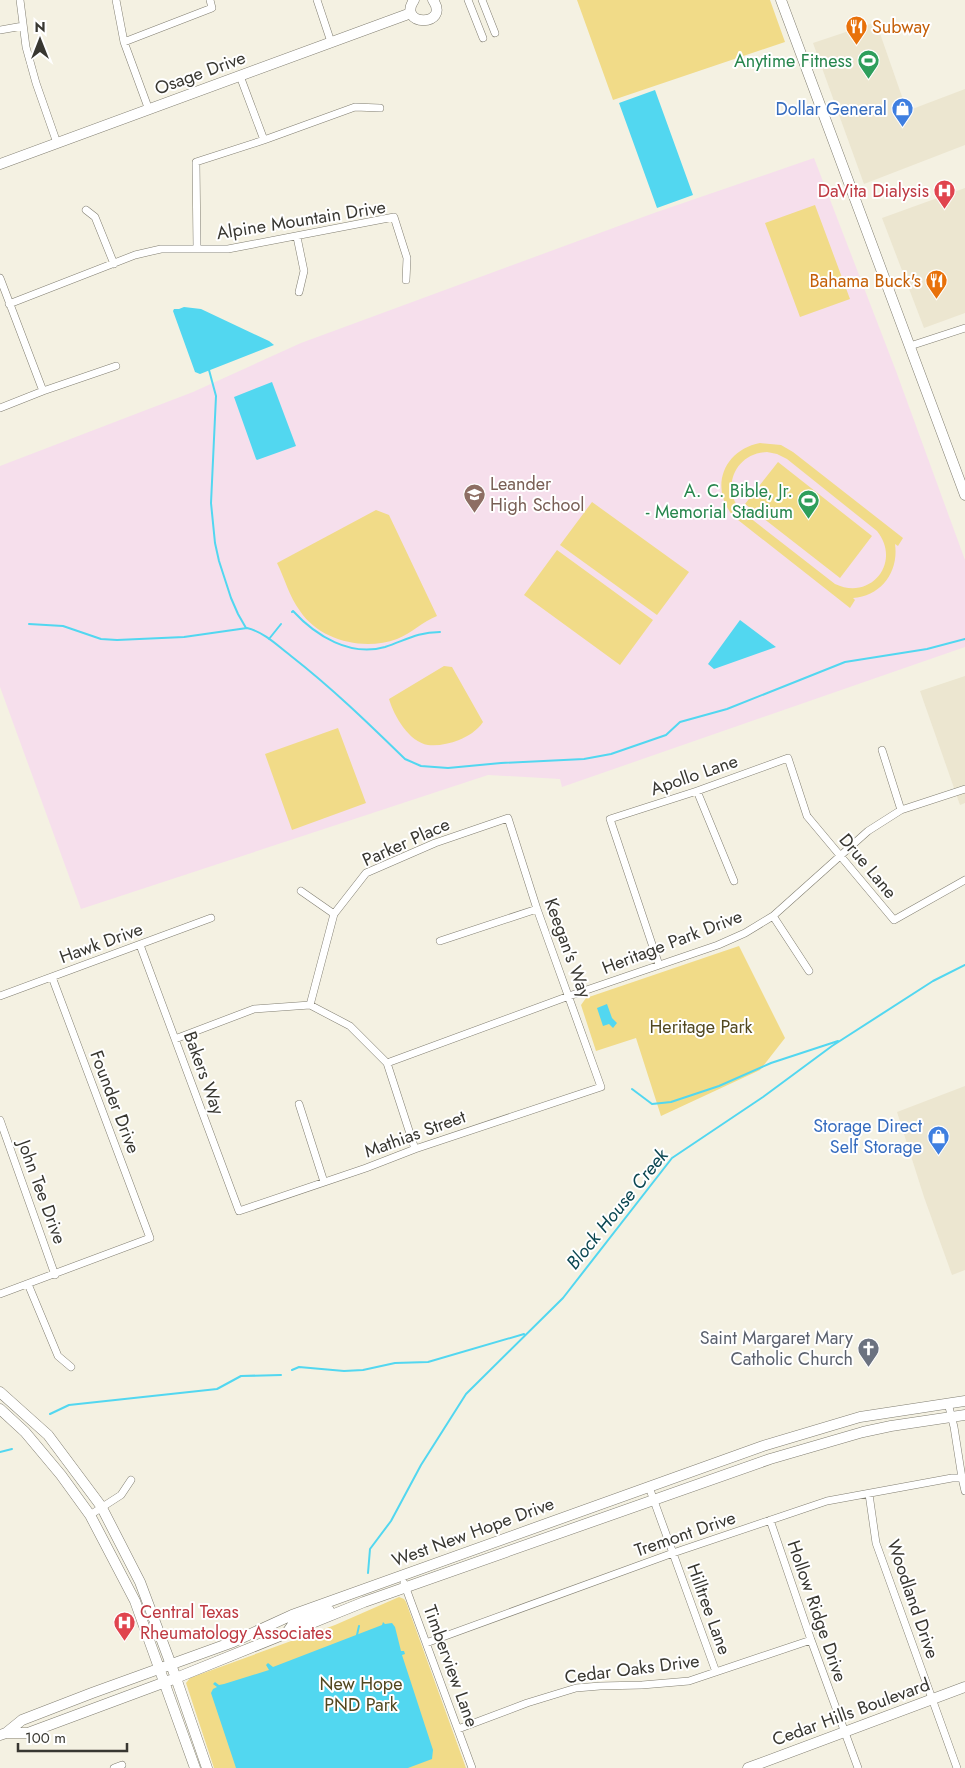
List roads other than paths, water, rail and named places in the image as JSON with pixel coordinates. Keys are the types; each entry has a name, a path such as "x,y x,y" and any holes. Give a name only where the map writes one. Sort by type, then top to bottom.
{"main road":[{"path":"414,0 411,5 411,13 420,21 432,18 436,12 434,2 446,0"},
{"path":"781,0 965,495"},
{"name":"Osage Drive","path":"0,164 411,13"},
{"path":"0,1392 48,1435 101,1506 140,1582 207,1768"},
{"name":"West New Hope Drive","path":"3,1734 22,1720 233,1642 282,1619 763,1446 860,1417 965,1400"},
{"path":"0,1409 25,1432 49,1460 90,1515 135,1601 195,1768"},
{"name":"West New Hope Drive","path":"3,1734 28,1733 176,1678 364,1602 770,1459 863,1432 965,1415"},
{"path":"286,1634 293,1624 331,1609 337,1604 338,1598"},
{"name":"Cedar Hills Boulevard","path":"748,1768 965,1687"}],"street":[{"path":"20,0 26,47 36,83 57,143"},
{"path":"116,0 124,42 149,110"},
{"path":"124,42 212,8 210,0"},
{"path":"317,0 331,42"},
{"path":"468,0 483,38"},
{"path":"482,0 495,33"},
{"path":"0,30 23,26"},
{"path":"240,76 264,140"},
{"path":"197,249 196,162 355,107 380,108"},
{"path":"86,210 95,217 114,264"},
{"name":"Alpine Mountain Drive","path":"10,304 135,255 161,249 228,249 394,217 407,258 406,280"},
{"path":"297,237 304,271 299,292"},
{"path":"0,278 43,391"},
{"path":"910,346 965,328"},
{"path":"0,408 116,366"},
{"path":"882,750 901,810"},
{"name":"Apollo Lane","path":"659,965 610,819 697,791 788,758"},
{"name":"Drue Lane","path":"788,758 807,816 894,920 965,880"},
{"name":"Heritage Park Drive","path":"388,1063 736,937 773,916 868,831 901,810 965,789"},
{"path":"697,791 734,881"},
{"name":"Keegan's Way","path":"508,818 601,1087"},
{"name":"Parker Place","path":"310,1005 334,914 366,873 435,843 508,818"},
{"path":"301,892 334,914"},
{"path":"440,941 538,909"},
{"path":"773,916 809,971"},
{"name":"Hawk Drive","path":"0,996 211,918"},
{"name":"Bakers Way","path":"140,945 239,1211"},
{"name":"Founder Drive","path":"52,977 150,1238 55,1274"},
{"path":"175,1039 254,1009 310,1005 350,1026 388,1063 415,1149"},
{"name":"Mathias Street","path":"239,1211 415,1149 601,1087"},
{"path":"299,1104 324,1182"},
{"name":"John Tee Drive","path":"0,1120 55,1274"},
{"path":"0,1294 55,1274"},
{"path":"28,1284 58,1356 71,1367"},
{"path":"948,1403 965,1491"},
{"name":"Tremont Drive","path":"426,1643 674,1553 827,1501 952,1478 962,1478"},
{"path":"90,1515 101,1506 121,1496 131,1480"},
{"name":"Hilltree Lane","path":"649,1487 716,1672"},
{"name":"Woodland Drive","path":"869,1494 876,1543 957,1768"},
{"name":"Hollow Ridge Drive","path":"770,1520 858,1768"},
{"name":"Timberview Lane","path":"401,1575 472,1768"},
{"name":"Cedar Oaks Drive","path":"458,1729 527,1703 576,1688 689,1681 811,1640"}],"water":[{"path":"655,90 693,195 657,208 619,103"},
{"path":"184,307 201,309 274,345 200,374 195,372 173,311 174,309"},
{"path":"272,382 296,446 257,460 234,397"},
{"path":"740,620 776,647 714,669 708,664"},
{"path":"607,1004 612,1018 617,1023 613,1028 609,1024 603,1026 597,1008"},
{"name":"New Hope PND Park","path":"383,1622 385,1624 392,1623 395,1627 401,1651 404,1651 405,1654 402,1655 433,1750 432,1759 408,1768 236,1768 211,1693 217,1687 213,1684 215,1682 219,1685 224,1684 269,1670 266,1665 268,1663 273,1667 382,1625"}],"waterway":[{"path":"209,370 216,396 211,503 215,543 231,598 246,628"},
{"path":"292,612 323,636 347,647 359,649 385,647 418,635 440,632"},
{"path":"29,624 63,626 101,639 117,640 184,637 247,628 253,630 270,640 321,681 405,759 421,766 448,768 584,759 611,754 666,735 680,722 727,709 845,662 927,649 965,639"},
{"path":"269,639 281,624"},
{"name":"Block House Creek","path":"368,1573 370,1549 391,1521 421,1465 466,1394 563,1298 672,1158 763,1097 832,1046 933,981 965,965"},
{"path":"632,1089 652,1104 671,1102 719,1086 771,1063 838,1041"},
{"name":"Block House Creek","path":"292,1370 299,1367 344,1371 363,1370 395,1363 428,1362 524,1334"},
{"name":"Block House Creek","path":"50,1414 69,1405 217,1389 241,1376 281,1375"},
{"name":"Block House Creek","path":"0,1452 12,1449"},
{"path":"357,1635 359,1626"}],"place":[{"name":"Subway","path":"856,46"},
{"name":"Anytime Fitness","path":"868,80"},
{"name":"Dollar General","path":"903,128"},
{"name":"DaVita Dialysis","path":"945,210"},
{"name":"Bahama Buck's","path":"937,300"},
{"name":"Leander High School","path":"474,513"},
{"name":"A. C. Bible, Jr. - Memorial Stadium","path":"809,520"},
{"name":"Storage Direct Self Storage","path":"938,1155"},
{"name":"Saint Margaret Mary Catholic Church","path":"869,1367"},
{"name":"Central Texas Rheumatology Associates","path":"124,1641"}],"park label":[{"name":"Heritage Park","path":"701,1027"}]}
